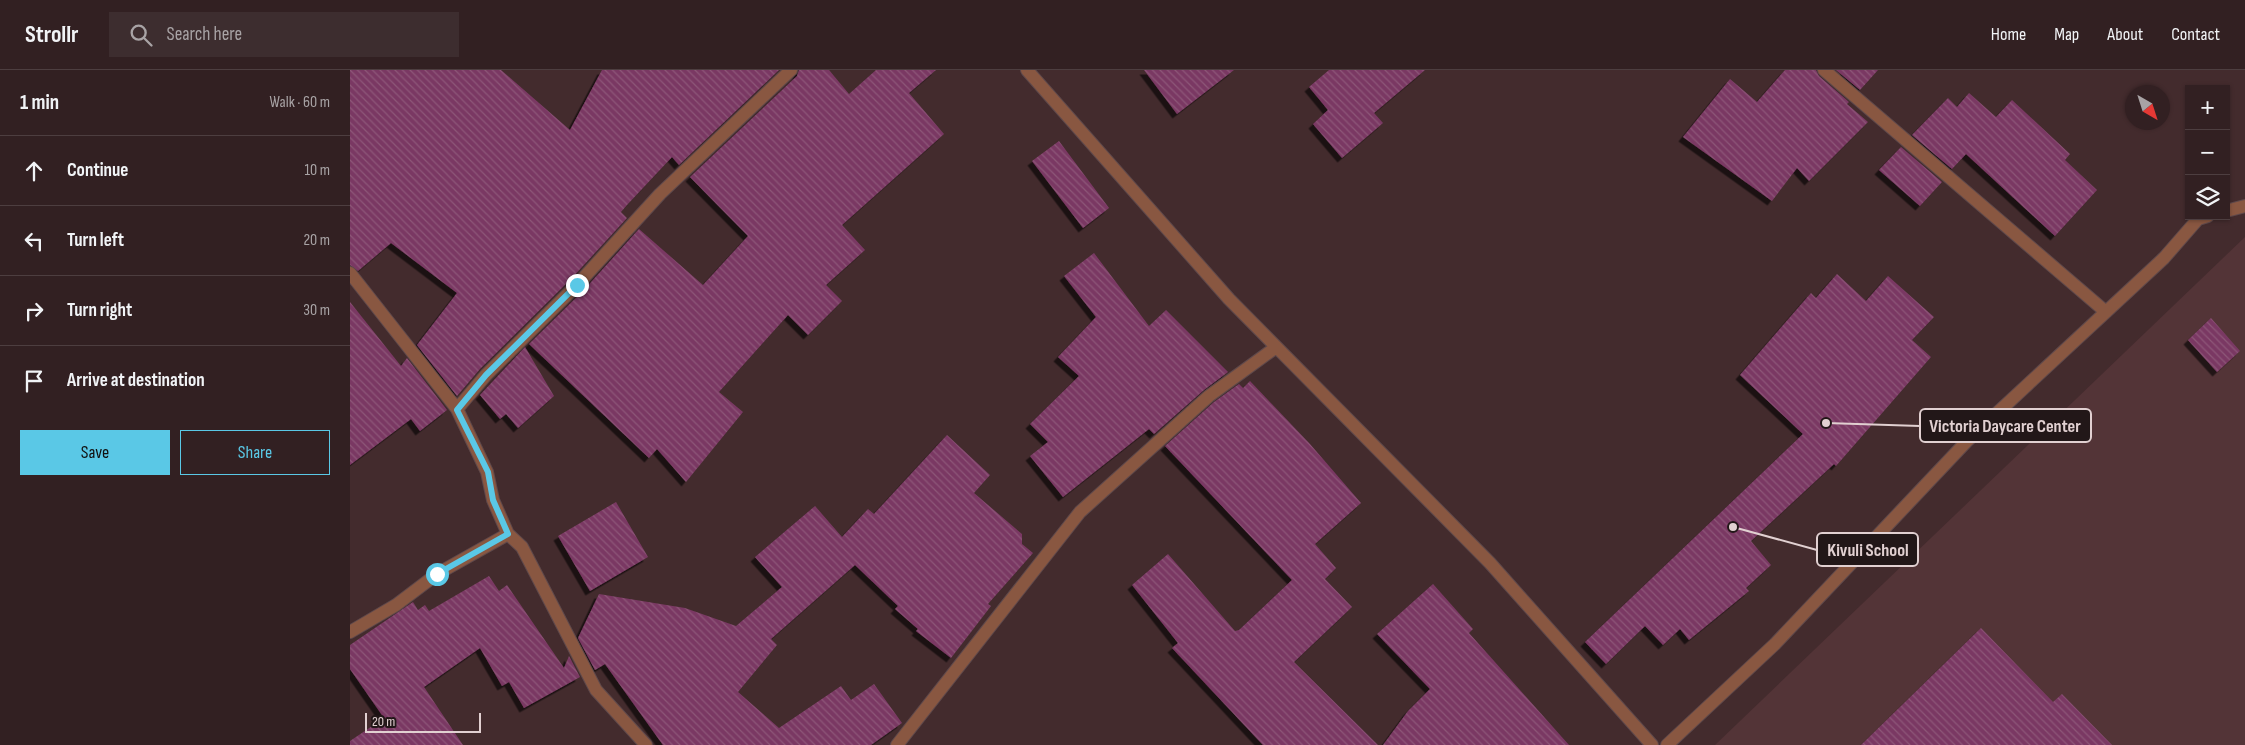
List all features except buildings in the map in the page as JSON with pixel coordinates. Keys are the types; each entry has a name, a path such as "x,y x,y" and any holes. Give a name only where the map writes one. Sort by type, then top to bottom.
{"street":[{"path":"457,410 486,375 577,285 660,194 791,70"},
{"path":"1028,70 1228,299 1490,562 1652,745"},
{"path":"1824,70 2106,312"},
{"path":"2230,210 2245,206"},
{"path":"1667,745 1775,644 1968,440 2164,258 2197,220"},
{"path":"350,273 457,410 488,472 493,500 508,534 522,547 596,690 646,745"},
{"path":"897,745 1080,512 1209,396 1276,348"},
{"path":"350,632 396,605 437,574 508,534"}],"shaded area":[{"path":"2245,237 2245,745 1715,745"}],"place":[{"name":"Victoria Daycare Center","path":"1826,423"},
{"name":"Kivuli School","path":"1733,527"}],"route":[{"path":"437,574 508,534 493,500 488,472 457,410 486,375 577,285"}]}
